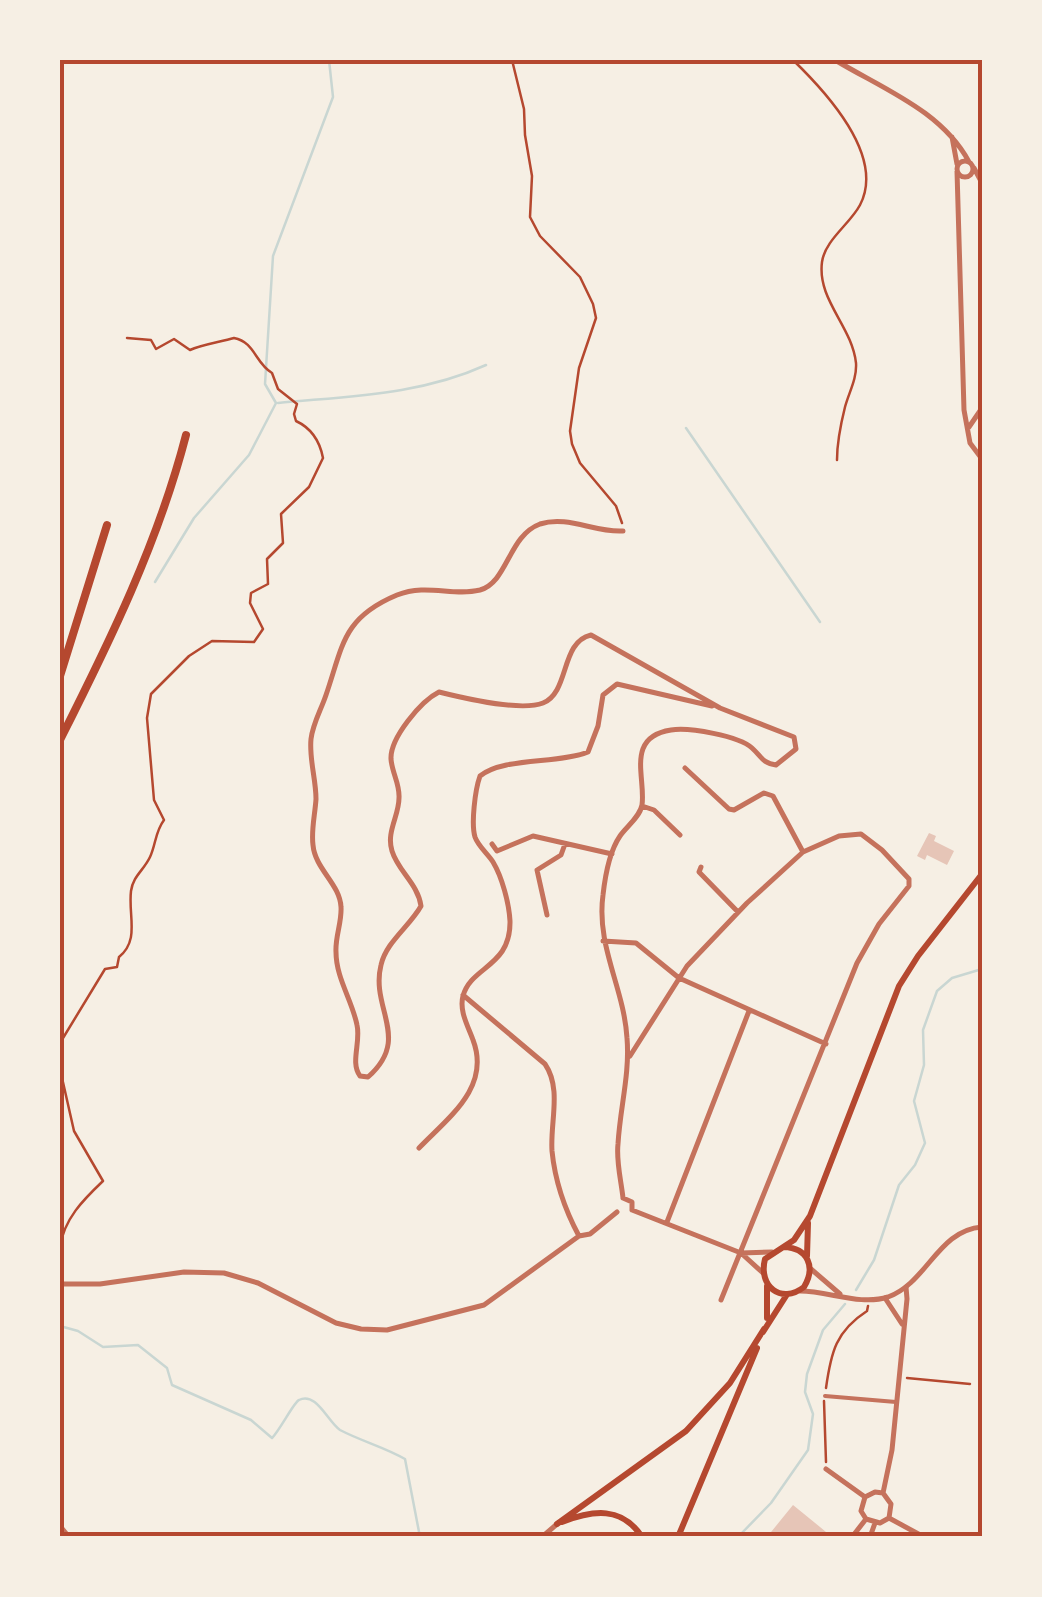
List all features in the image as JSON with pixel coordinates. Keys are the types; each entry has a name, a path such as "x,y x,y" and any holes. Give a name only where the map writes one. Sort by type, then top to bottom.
{"highway":[{"path":"60,740 134,588 166,508 186,435"},
{"path":"60,676 107,526"}],"main road":[{"path":"784,1248 810,1216 899,986 982,874"},
{"path":"766,1284 787,1295 800,1291 808,1282 810,1216"},
{"path":"682,1537 765,1326 765,1259 784,1248 794,1248 807,1257"},
{"path":"556,1524 686,1431 730,1384 787,1295"},
{"path":"556,1524 584,1514 606,1512 626,1519 642,1537"}],"street":[{"path":"834,60 940,122 982,183"},
{"path":"952,137 957,170 964,410 970,443 982,459"},
{"path":"957,170 961,162 970,164"},
{"path":"958,194 964,177 971,174 970,164"},
{"path":"957,170 964,177"},
{"path":"967,430 982,408"},
{"path":"623,530 561,521 539,525 521,538 496,580 486,588 434,588 399,594 362,617 338,649 312,736 316,793 312,842 316,860 341,904 336,957 358,1025 356,1074 368,1077 390,1046 379,984 381,961 422,906 390,845 400,794 390,757 396,737 428,698 440,692 474,701 534,705 546,702 557,688 573,649 587,634 720,708 794,736 796,750 776,764 763,762 747,745 714,734 672,730 650,740 641,755 642,806 619,838 603,892 604,941 627,1031 628,1058 617,1148 623,1198"},
{"path":"419,1148 476,1081 478,1052 463,1012 464,995 469,985 500,956 510,921 496,867 475,837 474,800 480,776 491,768 559,760 588,752 598,726 603,694 618,684 720,708"},
{"path":"685,768 729,809 764,793 774,796 803,852"},
{"path":"642,806 654,810 680,835"},
{"path":"628,1058 678,978 738,912 803,852 839,836 861,834 909,879 909,886 879,924 857,964 721,1300"},
{"path":"492,844 497,851 533,836 612,854"},
{"path":"547,915 537,870 561,855 565,844"},
{"path":"702,867 699,872 738,912"},
{"path":"604,941 636,942 678,978 826,1044"},
{"path":"464,995 552,1074 552,1152 562,1197 579,1236"},
{"path":"667,1222 749,1010"},
{"path":"623,1198 632,1202 632,1210"},
{"path":"618,1212 616,1204 623,1198"},
{"path":"618,1212 626,1215 632,1210"},
{"path":"632,1210 741,1253 763,1273"},
{"path":"60,1284 100,1284 184,1272 224,1273 258,1283 336,1322 361,1329 387,1330 484,1305 618,1212"},
{"path":"800,1291 885,1298 906,1287 957,1234 982,1227"},
{"path":"741,1253 772,1252"},
{"path":"811,1269 842,1296"},
{"path":"883,1493 890,1464 906,1287"},
{"path":"885,1298 903,1326"},
{"path":"825,1396 896,1402"},
{"path":"826,1469 865,1498"},
{"path":"889,1518 892,1504 883,1493 875,1492 865,1498 861,1511 866,1519 875,1523 889,1518 920,1536"},
{"path":"852,1537 866,1519"},
{"path":"870,1537 875,1523"},
{"path":"542,1537 556,1524"},
{"path":"60,1526 69,1537"}],"path":[{"path":"512,60 524,109 524,135 532,176 530,217 533,226 580,277 596,318 579,368 570,431 572,444 580,464 616,506 623,530"},
{"path":"793,60 851,128 865,177 860,205 822,259 822,286 848,337 856,364 837,460"},
{"path":"60,1042 105,969 118,966 119,957 129,949 133,932 129,917 131,889 137,872 148,862 164,820 154,800 147,718 151,694 189,656 212,641 254,642 264,628 250,603 252,593 268,584 267,559 283,543 281,514 309,487 322,458 317,440 296,421 297,404 278,389 272,373 261,367 244,341 234,338 190,350 174,339 156,349 151,340 127,338"},
{"path":"60,1069 74,1132 103,1181 78,1206 60,1247"},
{"path":"826,1469 825,1396 830,1361 846,1325 868,1311 868,1299"},
{"path":"898,1377 970,1384"}],"building":[{"path":"929,833 936,836 934,841 954,851 947,865 927,855 925,860 917,856"},
{"path":"793,1505 820,1527 832,1537 767,1537"}],"waterway":[{"path":"155,582 194,518 249,455 276,403 265,384 273,256 333,97 329,60"},
{"path":"278,403 410,388 486,365"},
{"path":"686,428 820,622"},
{"path":"856,1290 874,1260 899,1185 915,1165 925,1143 914,1101 924,1065 923,1030 937,991 952,978 982,969"},
{"path":"738,1537 771,1503 808,1450 813,1414 805,1392 807,1374 823,1330 845,1304"},
{"path":"60,1326 78,1331 103,1347 138,1345 167,1368 172,1385 251,1420 272,1438 299,1400 311,1400 340,1430 405,1459 420,1537"}],"railway":[{"path":"979,1537 982,1479"}]}
